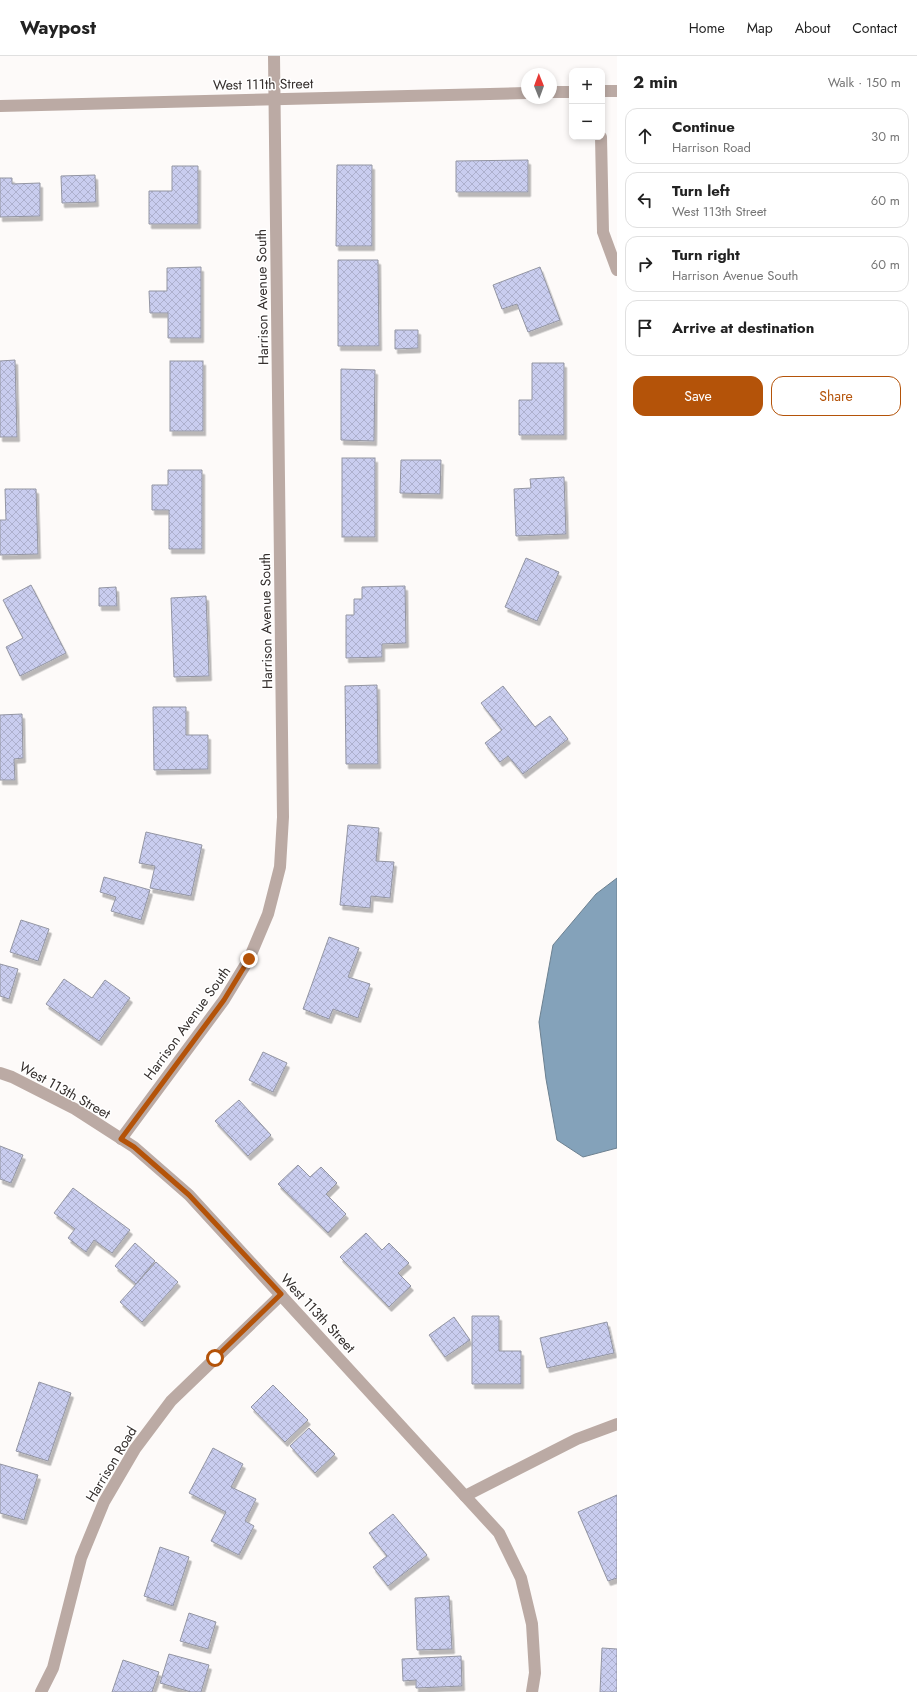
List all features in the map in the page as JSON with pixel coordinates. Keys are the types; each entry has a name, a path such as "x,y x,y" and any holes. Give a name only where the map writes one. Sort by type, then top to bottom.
{"street":[{"name":"Harrison Avenue South","path":"121,1139 224,1000 249,959 268,914 280,867 283,817 274,56"},
{"path":"605,91 617,90"},
{"path":"557,92 569,92"},
{"name":"West 111th Street","path":"0,106 521,93"},
{"path":"601,140 603,232 617,270"},
{"name":"West 113th Street","path":"0,1073 12,1077 75,1109 134,1147 189,1195 498,1533 521,1578 532,1624 535,1673 532,1692"},
{"name":"Harrison Road","path":"41,1692 53,1668 81,1558 104,1502 131,1455 171,1401 281,1294"},
{"path":"465,1496 576,1439 617,1424"}],"water":[{"path":"617,878 617,1148 583,1157 557,1140 546,1079 539,1022 553,945 596,894"}],"building":[{"path":"528,160 528,192 456,192 456,161"},
{"path":"337,165 372,165 372,246 336,246"},
{"path":"172,166 198,166 198,224 149,224 149,191 172,191"},
{"path":"95,175 96,202 62,203 61,176"},
{"path":"0,178 12,178 12,184 40,183 40,216 0,217"},
{"path":"338,260 378,260 379,346 338,346"},
{"path":"201,267 201,338 168,338 168,313 150,313 149,291 167,291 167,268"},
{"path":"540,267 560,320 528,332 517,304 502,309 493,285"},
{"path":"395,330 418,330 418,348 395,349"},
{"path":"15,360 17,437 0,437 0,361"},
{"path":"170,361 203,361 203,431 170,431"},
{"path":"532,363 564,363 564,435 519,435 519,400 532,400"},
{"path":"341,369 375,370 374,441 341,440"},
{"path":"342,458 375,458 375,537 342,537"},
{"path":"401,460 441,460 440,494 400,493"},
{"path":"168,470 202,470 202,549 169,549 169,510 152,510 152,485 168,485"},
{"path":"564,477 566,534 516,536 514,489 531,488 530,479"},
{"path":"5,489 36,489 38,554 0,555 0,520 6,520"},
{"path":"526,558 559,572 537,621 505,607"},
{"path":"31,585 66,653 20,676 6,647 23,638 3,600"},
{"path":"405,586 406,643 382,644 382,657 346,658 346,615 354,615 354,599 362,599 362,587"},
{"path":"116,587 117,606 99,606 99,588"},
{"path":"206,596 209,676 174,677 171,598"},
{"path":"377,685 378,764 346,764 345,686"},
{"path":"503,686 535,727 550,716 568,739 523,774 508,756 500,762 485,743 502,730 481,703"},
{"path":"153,707 186,707 186,735 208,735 208,769 154,770"},
{"path":"22,714 23,758 14,759 15,780 0,780 0,715"},
{"path":"348,825 379,828 376,861 394,862 390,898 371,896 370,908 340,905"},
{"path":"146,832 202,845 191,896 150,888 155,866 139,863"},
{"path":"104,877 150,890 141,920 111,911 116,897 100,892"},
{"path":"21,920 49,929 38,961 10,952"},
{"path":"329,937 359,948 348,977 370,984 358,1018 333,1009 329,1019 303,1009"},
{"path":"0,964 18,969 9,999 0,996"},
{"path":"64,979 92,998 105,980 130,998 99,1041 46,1004"},
{"path":"263,1052 287,1063 273,1092 249,1080"},
{"path":"239,1100 271,1135 248,1156 215,1121"},
{"path":"0,1146 23,1155 11,1183 0,1179"},
{"path":"298,1165 310,1177 321,1167 337,1183 326,1194 346,1214 328,1233 278,1184"},
{"path":"73,1188 130,1230 112,1253 94,1240 86,1252 68,1238 75,1229 54,1213"},
{"path":"366,1233 382,1250 389,1243 409,1263 398,1273 411,1286 389,1307 340,1257"},
{"path":"135,1243 155,1261 136,1284 115,1266"},
{"path":"156,1262 178,1282 142,1322 120,1302"},
{"path":"472,1316 499,1316 499,1351 521,1351 521,1384 472,1384"},
{"path":"454,1317 470,1340 445,1357 429,1335"},
{"path":"607,1322 614,1353 547,1368 540,1338"},
{"path":"39,1382 71,1393 48,1461 16,1451"},
{"path":"273,1385 308,1420 285,1442 251,1407"},
{"path":"309,1428 335,1454 315,1473 290,1446"},
{"path":"213,1448 243,1464 231,1487 256,1499 245,1521 254,1526 239,1555 211,1541 226,1512 189,1493"},
{"path":"0,1464 38,1475 24,1520 0,1513"},
{"path":"617,1495 617,1578 608,1581 578,1512"},
{"path":"393,1514 427,1555 388,1586 373,1567 387,1556 369,1533"},
{"path":"160,1547 189,1557 173,1606 144,1596"},
{"path":"449,1596 452,1649 417,1650 415,1598"},
{"path":"189,1613 216,1622 208,1649 180,1641"},
{"path":"602,1648 617,1649 617,1692 600,1692"},
{"path":"169,1654 209,1665 201,1692 191,1692 160,1683"},
{"path":"461,1656 462,1686 416,1688 416,1680 403,1681 402,1659"},
{"path":"123,1660 159,1672 152,1692 112,1692"}],"route":[{"path":"215,1358 281,1294 189,1195 134,1147 121,1139 224,1000 249,959"}]}
